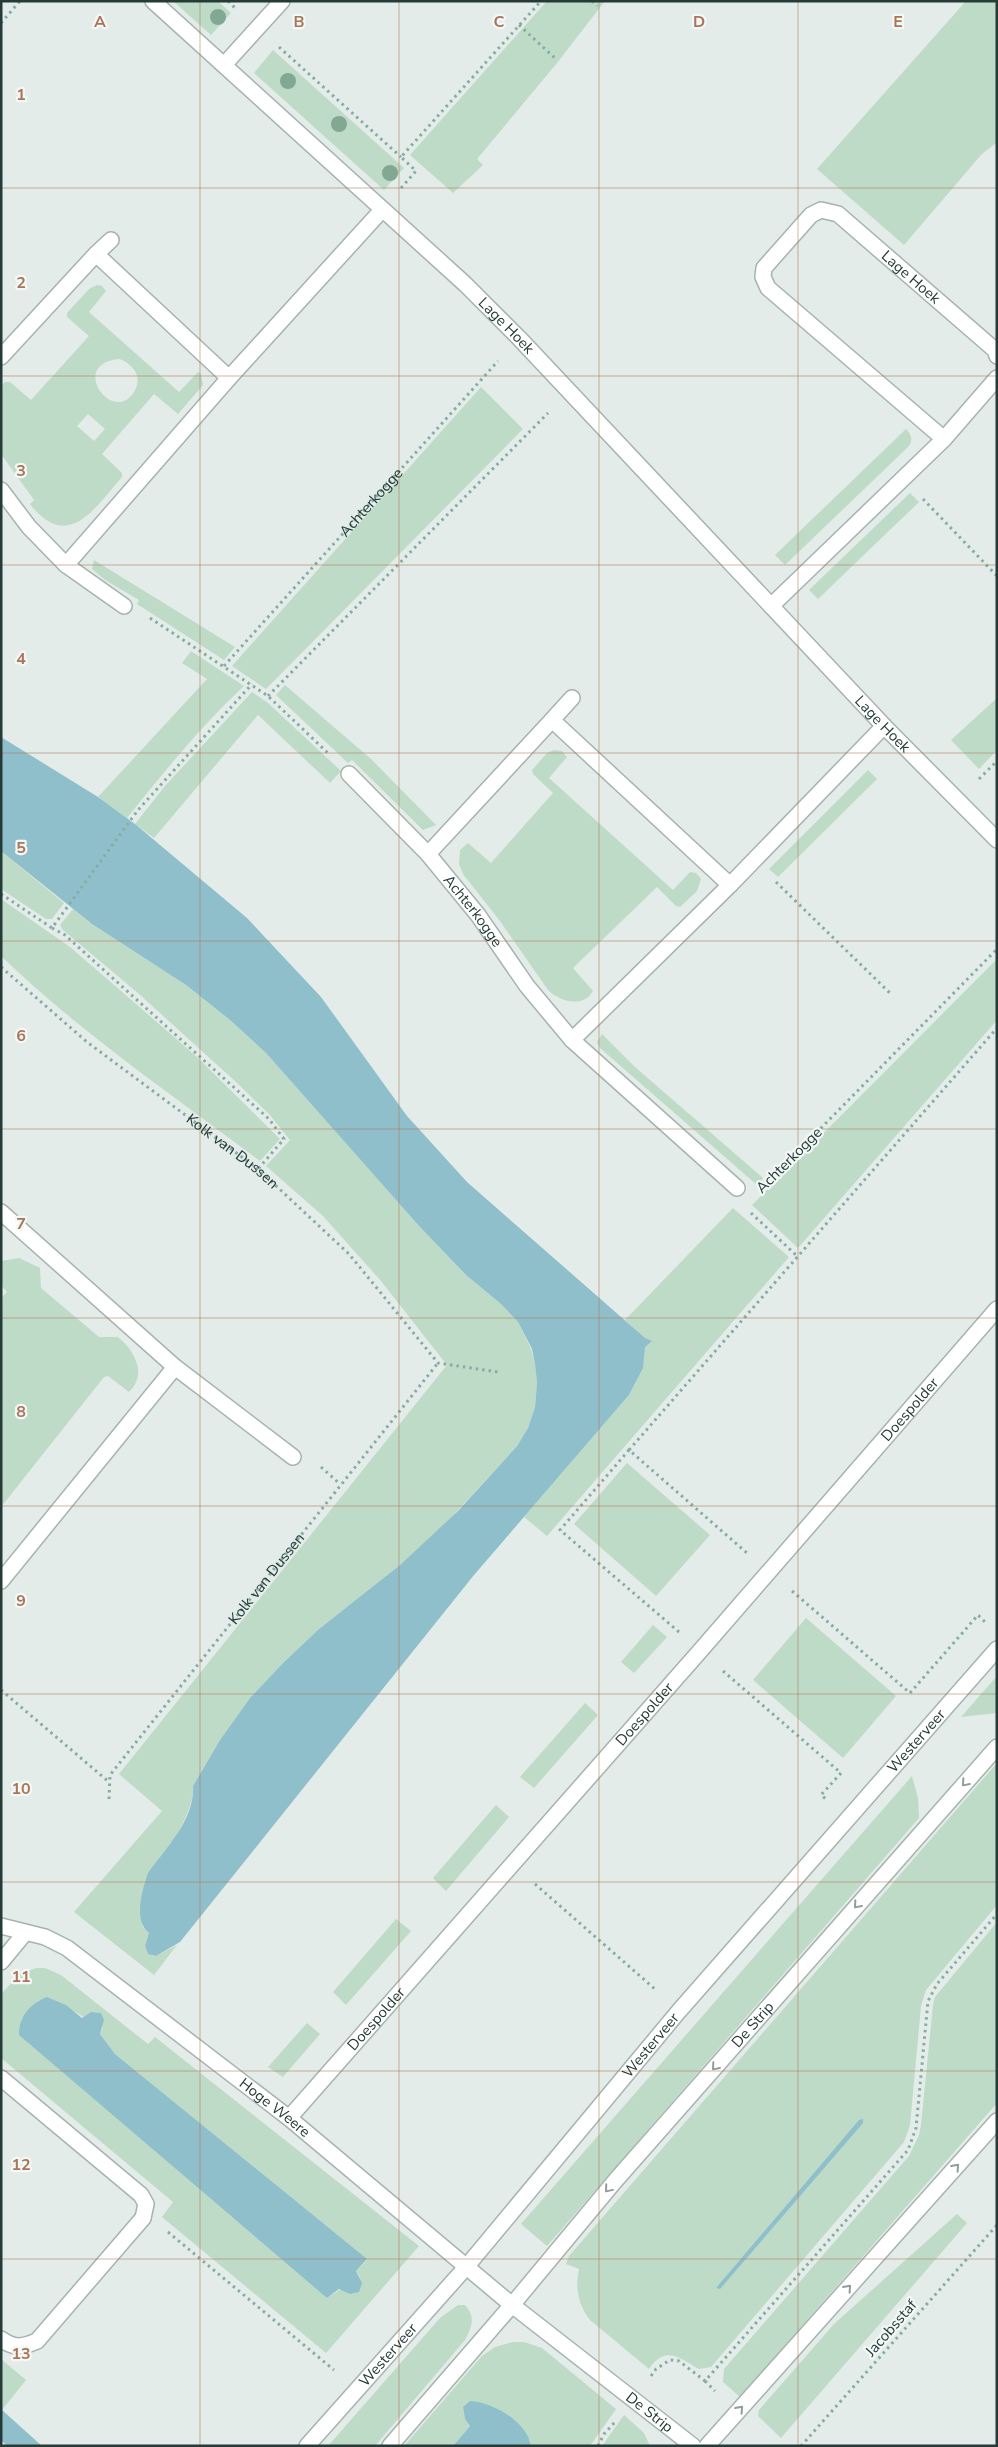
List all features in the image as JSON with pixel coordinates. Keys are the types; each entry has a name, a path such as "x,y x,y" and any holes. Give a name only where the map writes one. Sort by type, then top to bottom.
{"street":[{"name":"Lage Hoek","path":"153,1 381,211 465,284 519,338 884,726 997,840"},
{"path":"224,66 282,1"},
{"name":"Lage Hoek","path":"944,439 768,288 764,277 764,268 811,215 821,210 838,214 994,350 997,356"},
{"path":"66,565 229,378 381,211"},
{"path":"1,357 111,240"},
{"path":"96,254 229,378"},
{"path":"771,606 944,439 997,378"},
{"path":"1,490 29,527 66,565 124,606"},
{"path":"428,854 572,698"},
{"path":"552,720 730,885"},
{"path":"572,1040 730,885 884,726"},
{"name":"Achterkogge","path":"349,774 428,854 478,915 527,986 572,1040 737,1188"},
{"path":"4,1221 175,1367 293,1457"},
{"name":"Doespolder","path":"289,2118 700,1651 997,1309"},
{"path":"1,1581 175,1367"},
{"name":"Westerveer","path":"308,2446 467,2266 679,2011 997,1649"},
{"name":"De Strip","path":"390,2446 512,2305 615,2181 997,1747"},
{"name":"Hoge Weere","path":"1,1926 45,1937 67,1948 289,2118 512,2305"},
{"path":"1,1962 25,1933"},
{"path":"1,2078 141,2195 146,2204 144,2216 37,2341 22,2348 8,2344 1,2339"},
{"path":"708,2446 997,2121"},
{"name":"De Strip","path":"512,2305 693,2446"}],"path":[{"path":"1,22 20,1"},
{"path":"228,1 416,171 381,211"},
{"path":"401,157 541,1"},
{"path":"592,1 598,6"},
{"path":"519,25 556,59"},
{"name":"Achterkogge","path":"224,666 519,338"},
{"path":"268,696 569,391"},
{"path":"903,478 997,576"},
{"path":"124,606 135,608 252,684 268,696 349,774"},
{"path":"52,928 138,810 252,684"},
{"path":"754,860 892,995"},
{"path":"1,894 65,935 269,1119 284,1139 258,1169"},
{"name":"Achterkogge","path":"737,1188 750,1200 997,949"},
{"name":"Kolk van Dussen","path":"1,967 87,1042 258,1169 349,1254 438,1363 110,1775 109,1782"},
{"path":"629,1450 997,1028"},
{"path":"750,1200 744,1207 797,1256"},
{"path":"438,1363 498,1372"},
{"path":"1,1690 109,1782 109,1799"},
{"path":"512,1864 679,2011"},
{"path":"635,2399 656,2369 670,2360 679,2361 705,2381 908,2150 916,2128 928,2001 937,1984 997,1914"},
{"path":"144,2216 358,2390"},
{"name":"Jacobsstaf","path":"801,2446 997,2225"}],"green space":[{"path":"173,1 218,1 231,13 211,35"},
{"path":"547,1 605,1 557,63 477,159 483,165 453,193 410,155"},
{"path":"966,1 997,1 997,142 981,155 904,245 817,169"},
{"path":"273,50 404,168 384,190 254,73"},
{"path":"97,285 102,286 106,291 89,312 179,392 198,372 201,374 203,385 178,414 154,394 102,454 122,473 122,477 91,512 69,525 57,525 44,518 30,504 34,500 1,454 1,386 5,382 10,382 31,400 89,336 67,317 67,313 89,289","holes":["120,359 133,368 138,381 134,392 125,401 116,402 106,398 99,390 96,380 97,371 105,363","88,414 105,429 94,441 77,426"]},
{"path":"481,387 523,429 266,689 232,666"},
{"path":"906,429 911,438 908,447 785,565 775,555"},
{"path":"910,493 919,502 818,599 809,590"},
{"path":"94,560 235,647 224,660 137,604 139,600 105,580 92,569"},
{"path":"191,651 244,686 198,733 127,818 98,797 207,679 182,663"},
{"path":"285,685 371,759 436,825 423,830 352,760 348,763 276,695"},
{"path":"252,692 268,703 341,771 330,783 258,715 154,838 135,824 165,786"},
{"path":"997,698 997,750 979,769 951,740"},
{"path":"554,750 562,751 567,757 549,778 673,890 690,872 696,873 701,879 697,891 680,907 676,906 657,887 573,968 593,991 584,1000 578,1001 559,998 548,990 500,921 463,874 459,864 460,850 468,843 491,863 553,793 533,774 532,770 547,753"},
{"path":"868,770 877,779 778,877 769,869"},
{"path":"1,851 64,903 52,919 46,919 1,889"},
{"path":"1,899 70,947 197,1057 280,1139 260,1161 94,1037 1,956"},
{"path":"73,909 92,924 186,985 230,1020 266,1053 419,1226 466,1275 501,1304 518,1322 531,1349 537,1383 535,1407 528,1428 517,1446 449,1520 400,1565 319,1629 282,1664 250,1698 220,1740 193,1786 190,1806 142,1922 143,1927 149,1933 145,1946 148,1954 156,1956 177,1945 154,1975 74,1912 162,1811 119,1774 447,1365 381,1281 323,1216 266,1166 290,1140 269,1114 139,994 63,930 60,925"},
{"path":"997,959 997,1020 798,1248 752,1205"},
{"path":"602,1034 635,1067 763,1178 757,1185 600,1048 597,1042"},
{"path":"733,1208 789,1257 547,1536 524,1517 629,1395 639,1374 643,1361 645,1339 625,1320"},
{"path":"19,1258 40,1268 41,1288 99,1337 118,1337 124,1342 134,1355 137,1363 138,1378 129,1392 108,1376 104,1377 1,1507 1,1298 7,1292 1,1285 1,1261"},
{"path":"627,1463 710,1535 656,1596 574,1524"},
{"path":"806,1618 896,1696 843,1758 753,1680"},
{"path":"653,1625 667,1637 634,1673 621,1662"},
{"path":"997,1676 997,1713 961,1717"},
{"path":"585,1703 598,1715 534,1788 520,1777"},
{"path":"997,1763 997,1905 926,1990 921,2006 910,2125 904,2142 711,2367 699,2369 679,2358 667,2355 655,2361 649,2369 590,2320 578,2296 579,2269 566,2264 569,2256"},
{"path":"912,1776 918,1798 919,1818 547,2246 521,2224"},
{"path":"496,1805 509,1817 446,1891 433,1878"},
{"path":"396,1919 411,1931 346,2005 333,1992"},
{"path":"997,1922 997,2103 740,2397 723,2382 724,2369 909,2156 919,2135 921,2125 935,1997"},
{"path":"36,1968 45,1968 61,1975 148,2044 155,2037 419,2246 326,2353 162,2217 173,2202 1,2058 1,1994 20,1974","holes":["47,1997 103,2027 100,2034 115,2054 367,2260 356,2271 360,2277 327,2298"]},
{"path":"307,2023 320,2034 283,2077 268,2067"},
{"path":"957,2214 967,2223 781,2438 758,2416 759,2410 834,2324"},
{"path":"458,2305 465,2305 472,2318 470,2331 465,2340 375,2446 328,2446 440,2318"},
{"path":"513,2342 524,2342 542,2348 616,2409 590,2446 531,2446 530,2440 486,2405 463,2407 465,2419 470,2426 453,2446 404,2446 482,2356 495,2347"},
{"path":"1,2359 26,2380 2,2410 1,2410"},
{"path":"624,2415 644,2433 650,2446 602,2446"}],"water":[{"path":"1,737 98,797 135,824 247,918 321,997 407,1116 467,1182 645,1338 652,1341 645,1347 643,1368 629,1395 474,1575 180,1942 156,1956 148,1954 145,1946 149,1933 141,1921 141,1896 148,1873 171,1843 184,1821 189,1810 193,1786 220,1740 250,1698 282,1664 319,1629 400,1565 458,1511 517,1446 528,1428 535,1407 537,1383 535,1364 532,1349 518,1322 501,1304 466,1275 419,1226 266,1053 230,1020 186,985 92,924 1,851"},
{"path":"47,1997 66,2005 82,2018 91,2012 101,2013 104,2020 100,2034 115,2054 367,2259 356,2271 362,2283 359,2292 350,2294 339,2289 327,2298 19,2035 23,2016 35,2003"},
{"path":"863,2119 863,2123 720,2289 716,2288 859,2120"},
{"path":"470,2401 488,2405 507,2414 523,2429 531,2446 453,2446 470,2426 465,2419 463,2407"},
{"path":"1,2410 42,2446 7,2446 1,2440"}]}
